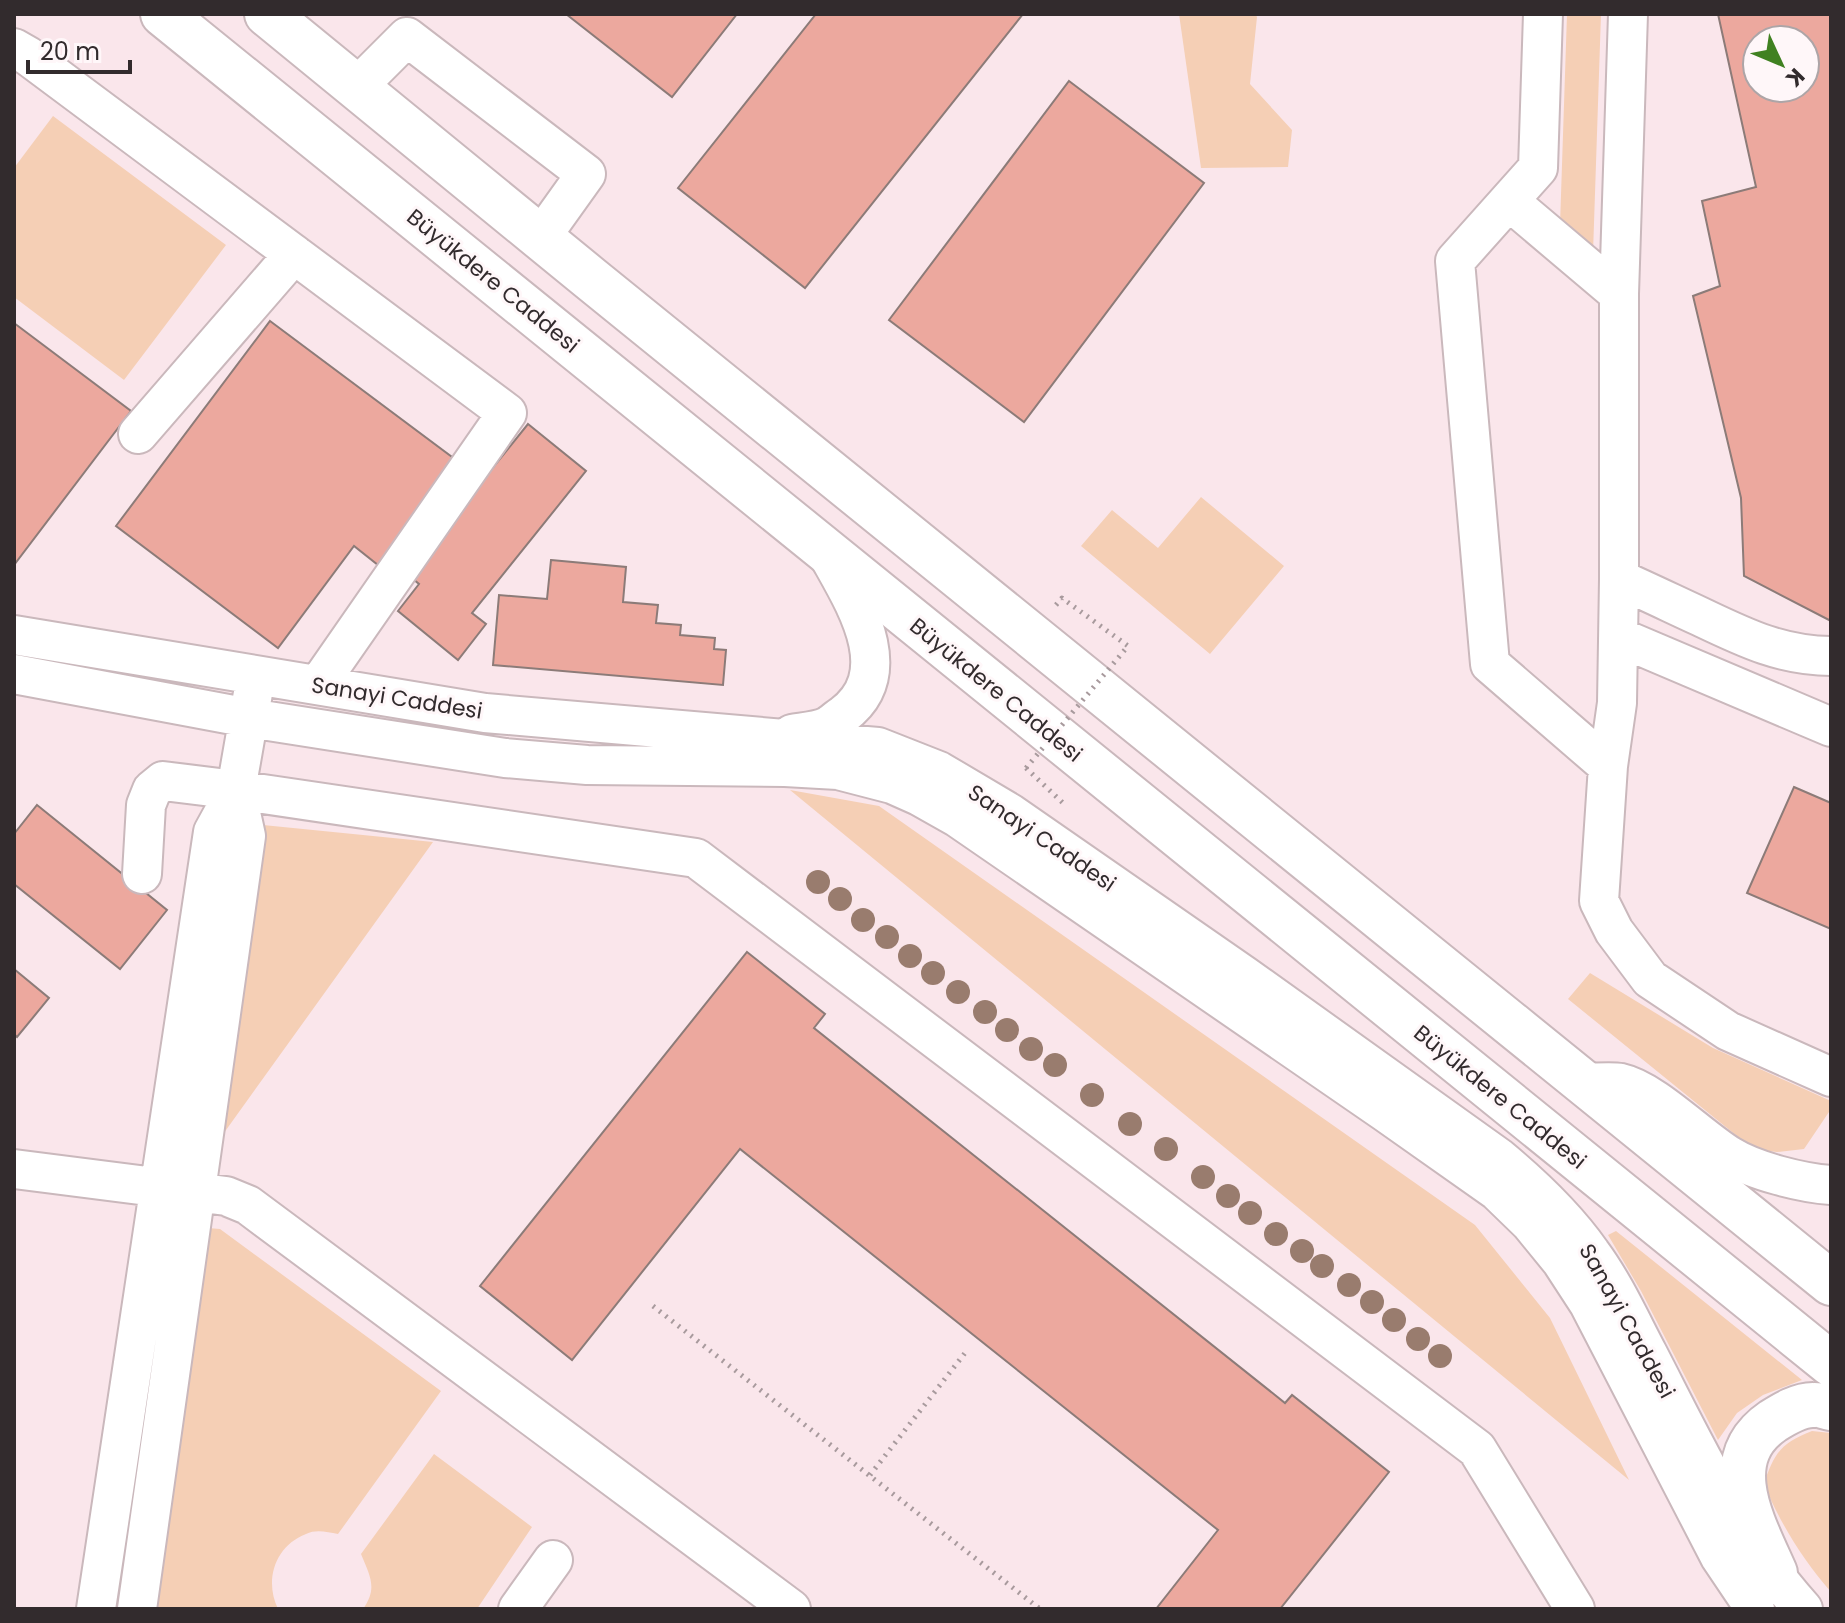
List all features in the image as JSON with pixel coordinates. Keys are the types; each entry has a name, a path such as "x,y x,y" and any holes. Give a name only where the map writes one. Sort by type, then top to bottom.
{"main road":[{"name":"Büyükdere Caddesi","path":"163,14 1831,1364"},
{"path":"267,14 1831,1283"},
{"path":"1765,1591 1742,1487 1743,1462 1753,1440 1768,1424 1787,1412 1812,1405 1831,1408"}],"street":[{"path":"1543,14 1538,168 1455,261 1490,664 1608,766"},
{"path":"1628,14 1619,294 1617,703 1608,766 1599,901 1614,931 1650,979 1728,1031 1831,1077"},
{"path":"357,87 407,37 586,174 541,237"},
{"path":"19,59 294,254 507,413 318,685"},
{"path":"1509,201 1619,294"},
{"path":"138,434 294,254"},
{"path":"780,737 827,726 854,707 869,682 869,651 856,605 827,553"},
{"path":"1619,579 1747,639 1807,656 1831,656"},
{"name":"Sanayi Caddesi","path":"14,635 485,713 878,747 939,771 1010,813 1245,976 1498,1157 1531,1184 1593,1255 1617,1294 1738,1523 1765,1591"},
{"path":"1619,637 1831,727"},
{"name":"Sanayi Caddesi","path":"14,674 249,718 519,759 612,766 838,770 892,784 919,796 958,818 1497,1191 1530,1223 1561,1261 1589,1304 1720,1557 1765,1591"},
{"path":"96,1609 246,836 236,790 257,675"},
{"path":"142,874 146,805 152,790 163,781 696,858 1477,1449 1575,1609"},
{"path":"1584,1083 1621,1083 1640,1091 1734,1159 1778,1175 1824,1176"},
{"path":"14,1169 226,1196 248,1205 791,1609"},
{"path":"137,1609 178,1190"},
{"path":"518,1609 553,1560"},
{"path":"1765,1591 1803,1609"}],"path":[{"path":"1026,768 1128,646 1089,619"},
{"path":"653,1306 1040,1609"},
{"path":"870,1476 965,1353"}],"shaded area":[{"path":"1179,14 1255,14 1250,84 1292,130 1288,167 1201,168"},
{"path":"1567,14 1601,14 1593,253 1560,225"},
{"path":"53,116 226,245 124,380 14,297 14,168"},
{"path":"1201,497 1284,566 1210,654 1081,546 1112,510 1158,548"},
{"path":"790,790 879,806 1475,1225 1550,1318 1629,1480"},
{"path":"263,825 433,842 216,1144"},
{"path":"1590,973 1713,1048 1831,1101 1831,1109 1804,1149 1777,1152 1753,1149 1568,999"},
{"path":"208,1228 220,1229 441,1391 338,1534 310,1532 295,1539 280,1555 275,1565 272,1587 278,1609 154,1609"},
{"path":"1616,1231 1802,1380 1763,1395 1737,1413 1718,1440 1641,1291 1608,1235"},
{"path":"1812,1431 1831,1433 1831,1592 1793,1541 1764,1484 1780,1450"},
{"path":"434,1454 532,1527 477,1609 363,1609 371,1588 370,1576 361,1554"}],"building":[{"path":"566,14 737,14 672,97"},
{"path":"816,14 1023,14 805,288 678,188"},
{"path":"1718,14 1831,14 1831,621 1744,576 1741,498 1693,296 1720,286 1702,201 1756,187"},
{"path":"1069,81 1204,183 1024,422 889,320"},
{"path":"270,321 456,460 378,565 354,546 278,648 116,526"},
{"path":"14,323 131,411 14,565"},
{"path":"528,424 586,471 472,613 486,624 458,660 398,611 419,584 407,574"},
{"path":"551,560 626,567 623,602 658,605 656,623 681,625 680,635 715,638 714,649 726,650 723,685 493,665 499,595 547,599"},
{"path":"1794,787 1831,803 1831,929 1747,893"},
{"path":"37,805 167,910 120,969 14,884 14,834"},
{"path":"747,952 825,1014 814,1028 1285,1403 1292,1395 1389,1472 1280,1609 1156,1609 1218,1530 740,1149 572,1360 480,1286"},
{"path":"14,969 49,998 17,1037 14,1034"}]}
